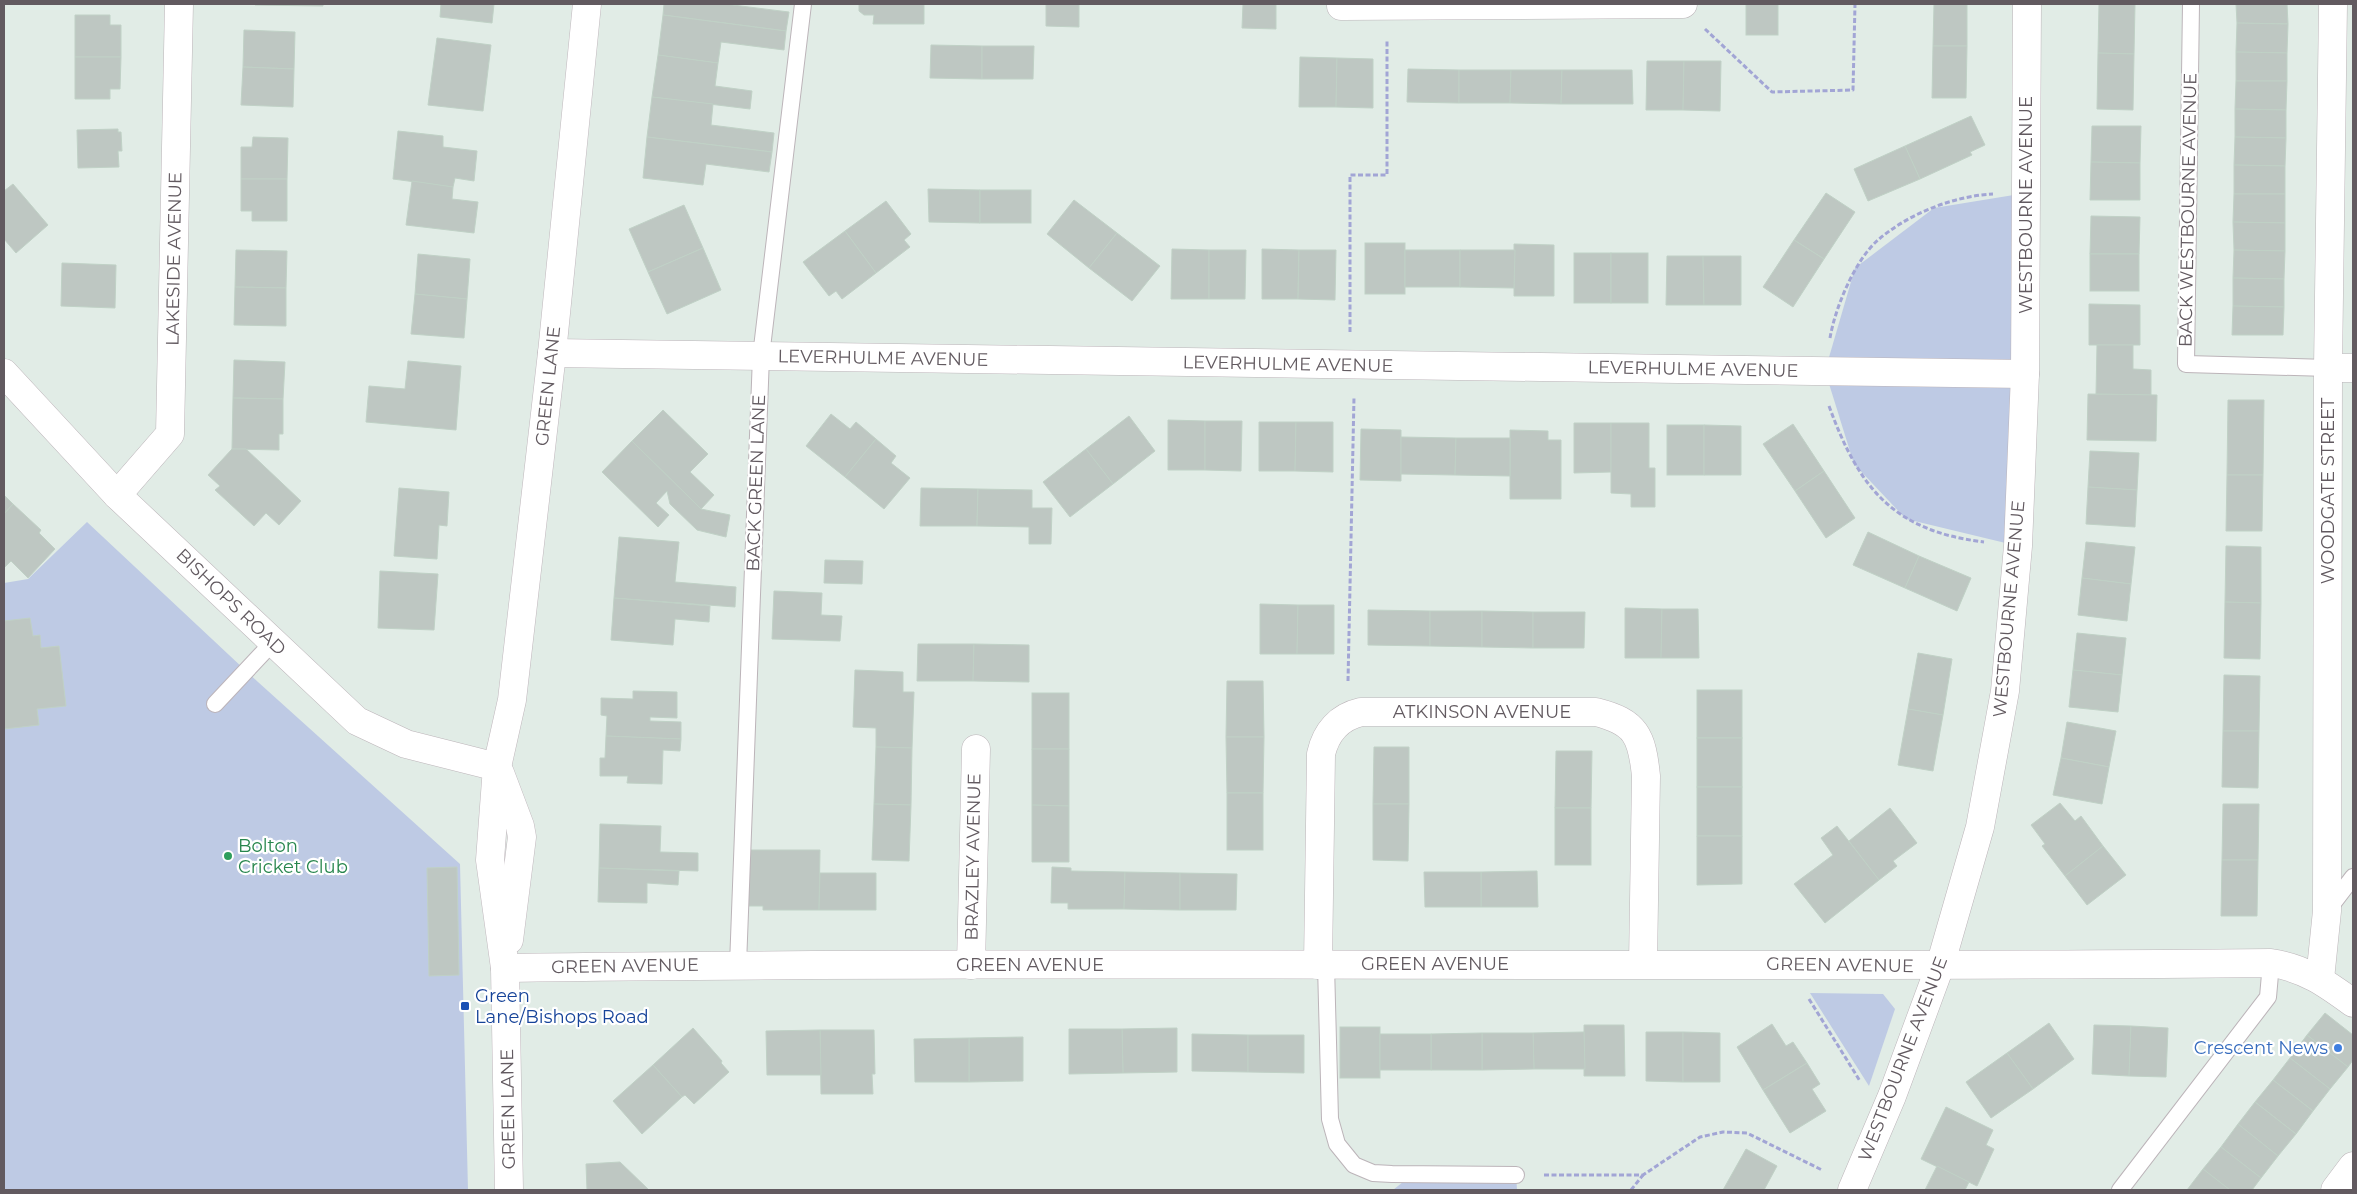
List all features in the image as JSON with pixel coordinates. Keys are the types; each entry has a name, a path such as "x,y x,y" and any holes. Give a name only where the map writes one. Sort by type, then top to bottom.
{"street":[{"name":"LAKESIDE AVENUE","path":"117,495 170,434 179,4"},
{"name":"GREEN LANE","path":"509,1190 505,968 523,846 520,826 497,767 512,700 552,353 587,4"},
{"path":"1341,4 1341,6 1683,4"},
{"name":"WESTBOURNE AVENUE","path":"1853,1188 1883,1117 1940,966 1980,827 2005,691 2018,546 2025,374 2028,4"},
{"name":"WOODGATE STREET","path":"2320,979 2327,911 2341,368 2333,4"},
{"name":"LEVERHULME AVENUE","path":"552,353 2025,374"},
{"name":"BISHOPS ROAD","path":"4,374 117,495 274,641 308,677 357,721 406,744 497,767"},
{"name":"ATKINSON AVENUE","path":"1346,716 1361,712 1596,712 1628,724 1638,738 1644,756 1646,776 1643,964"},
{"path":"1322,965 1321,754 1324,741 1346,716"},
{"name":"BRAZLEY AVENUE","path":"971,965 976,749"},
{"name":"GREEN AVENUE","path":"505,968 738,965 1788,964 1940,966 2272,963 2289,965 2320,979 2353,1004"},
{"path":"2334,1190 2353,1166"}],"lane":[{"name":"BACK GREEN LANE","path":"738,965 761,356 802,4"},
{"name":"BACK WESTBOURNE AVENUE","path":"2191,4 2186,364 2341,368"},
{"path":"215,704 274,641"},
{"path":"2327,911 2353,877"},
{"path":"2120,1190 2268,997 2272,963"},
{"path":"1322,965 1330,1119 1337,1144 1354,1165 1373,1173 1516,1174"}],"path":[{"path":"1679,4 1772,92 1853,90 1855,4"},
{"path":"1346,716 1353,364 1350,176 1387,175 1387,6"},
{"path":"1788,964 1883,1117"},
{"path":"1631,1190 1643,1174 1700,1137 1724,1132 1747,1133 1853,1188"},
{"path":"1516,1174 1643,1174"}],"shaded area":[{"path":"2026,193 2018,546 1906,519 1854,464 1825,371 1855,268 1934,208"},
{"name":"Bolton Cricket Club","path":"87,522 258,682 460,864 468,1190 4,1190 4,583 28,579"},
{"path":"1810,993 1883,994 1895,1009 1869,1086"},
{"path":"1413,1174 1516,1175 1517,1190 1393,1190"}],"building":[{"path":"323,4 323,6 255,5"},
{"path":"441,4 494,4 492,23 440,17"},
{"path":"664,4 725,4 789,12 786,31 663,15"},
{"path":"859,4 924,4 924,24 873,24 874,15 864,15 859,11"},
{"path":"1046,4 1079,4 1079,27 1046,26"},
{"path":"1243,4 1276,4 1276,29 1242,28"},
{"path":"1746,4 1778,4 1778,35 1746,35"},
{"path":"1934,4 1967,4 1967,46 1933,46"},
{"path":"2099,4 2135,4 2134,54 2098,53"},
{"path":"2236,4 2287,4 2288,24 2237,23"},
{"path":"75,15 110,15 110,25 121,25 121,57 75,57"},
{"path":"663,15 786,31 784,50 721,42 718,63 658,55"},
{"path":"2237,23 2288,24 2287,53 2236,52"},
{"path":"244,30 295,32 294,69 243,67"},
{"path":"437,38 491,45 483,111 428,105"},
{"path":"931,45 982,46 982,79 930,78"},
{"path":"982,46 1034,46 1033,79 982,79"},
{"path":"1933,46 1967,46 1966,98 1932,98"},
{"path":"2236,52 2287,53 2287,81 2236,81"},
{"path":"2098,53 2134,54 2133,110 2097,109"},
{"path":"658,55 718,63 715,86 752,91 750,109 652,97"},
{"path":"75,57 121,57 120,89 110,89 110,99 75,99"},
{"path":"1300,57 1337,58 1336,107 1299,107"},
{"path":"1337,58 1373,59 1373,108 1336,107"},
{"path":"1647,61 1684,61 1683,110 1646,110"},
{"path":"1684,61 1721,61 1720,111 1683,110"},
{"path":"243,67 294,69 293,107 241,105"},
{"path":"1408,69 1459,70 1459,103 1407,102"},
{"path":"1459,70 1511,70 1510,103 1459,103"},
{"path":"1511,70 1562,70 1561,104 1510,103"},
{"path":"1562,70 1632,70 1633,104 1561,104"},
{"path":"2236,81 2287,81 2286,110 2235,109"},
{"path":"652,97 713,104 711,125 774,133 772,152 647,137"},
{"path":"2235,109 2286,110 2286,138 2235,137"},
{"path":"1971,116 1985,145 1970,152 1972,155 1920,179 1905,146"},
{"path":"2092,126 2141,126 2140,163 2091,162"},
{"path":"118,129 118,132 121,132 122,151 118,151 119,167 78,168 77,130"},
{"path":"398,131 443,136 443,147 477,151 474,181 455,178 453,187 393,179"},
{"path":"253,137 288,138 287,179 241,179 241,147 252,147"},
{"path":"647,137 772,152 769,172 706,164 703,185 643,178"},
{"path":"2235,137 2286,138 2285,166 2234,165"},
{"path":"1905,146 1920,179 1868,201 1854,169"},
{"path":"2091,162 2140,163 2140,200 2090,200"},
{"path":"2234,165 2285,166 2285,194 2234,194"},
{"path":"241,179 287,179 287,221 252,221 252,211 241,211"},
{"path":"412,181 453,187 452,199 478,202 474,233 406,225"},
{"path":"13,184 48,225 16,253 4,239 4,191"},
{"path":"928,189 980,190 980,223 929,222"},
{"path":"980,190 1031,190 1031,223 980,223"},
{"path":"1826,193 1855,212 1824,259 1794,240"},
{"path":"2234,194 2285,194 2285,223 2233,222"},
{"path":"1074,200 1117,233 1089,268 1047,234"},
{"path":"886,201 911,234 904,240 910,247 876,273 845,231"},
{"path":"684,205 703,248 648,272 629,229"},
{"path":"2091,216 2140,217 2139,254 2090,254"},
{"path":"2233,222 2285,223 2285,251 2234,250"},
{"path":"845,231 876,273 842,299 836,291 829,296 803,262"},
{"path":"1117,233 1160,266 1132,301 1089,268"},
{"path":"1794,240 1824,259 1793,307 1763,287"},
{"path":"1365,243 1405,243 1405,294 1365,294"},
{"path":"1514,244 1554,245 1554,296 1514,296"},
{"path":"703,248 721,290 667,314 648,272"},
{"path":"1172,249 1209,250 1209,299 1171,299"},
{"path":"1262,249 1299,250 1298,299 1262,299"},
{"path":"236,250 287,251 286,288 235,287"},
{"path":"1209,250 1246,250 1245,299 1209,299"},
{"path":"1299,250 1336,250 1335,300 1298,299"},
{"path":"1405,250 1460,250 1460,287 1405,287"},
{"path":"1460,250 1515,250 1514,288 1460,287"},
{"path":"2234,250 2285,251 2284,279 2233,278"},
{"path":"1574,253 1611,253 1611,303 1574,303"},
{"path":"1611,253 1648,253 1648,303 1611,303"},
{"path":"418,254 470,259 467,299 415,294"},
{"path":"2090,254 2139,254 2139,291 2090,291"},
{"path":"1667,256 1703,256 1704,305 1666,305"},
{"path":"1703,256 1741,256 1741,305 1704,305"},
{"path":"62,263 116,265 115,308 61,306"},
{"path":"2233,278 2284,279 2284,307 2233,306"},
{"path":"235,287 286,288 286,326 234,325"},
{"path":"415,294 467,299 464,338 411,334"},
{"path":"2089,304 2140,305 2140,345 2089,345"},
{"path":"2233,306 2284,307 2283,335 2232,335"},
{"path":"2097,345 2133,345 2133,369 2151,370 2151,395 2096,394"},
{"path":"234,360 285,362 283,399 233,398"},
{"path":"408,361 461,366 456,430 366,422 369,386 405,389"},
{"path":"2088,394 2157,395 2156,441 2087,440"},
{"path":"233,398 283,399 283,434 279,434 279,450 232,449"},
{"path":"2228,400 2264,400 2263,475 2227,475"},
{"path":"663,410 708,454 690,472 714,495 701,509 632,441"},
{"path":"831,414 850,429 856,422 876,439 845,477 806,446"},
{"path":"1129,416 1155,451 1113,484 1086,449"},
{"path":"1168,420 1205,421 1205,470 1168,470"},
{"path":"1205,421 1242,421 1241,471 1205,470"},
{"path":"1259,422 1296,422 1295,471 1259,471"},
{"path":"1296,422 1333,422 1333,472 1295,471"},
{"path":"1574,423 1611,423 1611,472 1574,473"},
{"path":"1611,423 1649,423 1649,468 1655,468 1655,507 1631,507 1631,494 1611,493"},
{"path":"1793,424 1824,471 1795,491 1763,444"},
{"path":"1667,425 1704,425 1704,475 1667,475"},
{"path":"1704,425 1741,426 1741,475 1704,475"},
{"path":"1361,429 1401,430 1401,481 1360,480"},
{"path":"1510,430 1548,431 1548,440 1561,440 1561,499 1510,499"},
{"path":"1401,437 1456,438 1455,475 1401,474"},
{"path":"1456,438 1510,438 1510,476 1455,475"},
{"path":"876,439 896,456 891,463 910,478 884,509 845,477"},
{"path":"632,441 701,509 730,515 726,537 697,530 670,504 667,491 656,503 669,515 658,527 602,472"},
{"path":"232,449 246,449 301,501 279,525 266,513 254,526 215,490 220,486 208,475"},
{"path":"1086,449 1113,484 1070,517 1043,482"},
{"path":"2090,451 2139,453 2137,490 2088,487"},
{"path":"1824,471 1855,518 1826,538 1795,491"},
{"path":"2227,475 2263,475 2262,531 2226,531"},
{"path":"2088,487 2137,490 2135,527 2086,524"},
{"path":"399,488 449,492 447,526 439,525 437,559 394,556"},
{"path":"921,488 978,489 977,526 920,526"},
{"path":"978,489 1032,490 1032,508 1052,508 1051,544 1029,544 1029,527 977,526"},
{"path":"4,495 13,504 4,514"},
{"path":"13,504 41,530 39,533 55,549 28,578 11,561 4,568 4,514"},
{"path":"1868,532 1919,556 1905,588 1853,565"},
{"path":"619,537 679,542 675,582 736,587 735,607 614,598"},
{"path":"2086,542 2135,547 2131,584 2082,578"},
{"path":"2226,546 2261,547 2261,603 2225,602"},
{"path":"1919,556 1971,578 1957,611 1905,588"},
{"path":"825,560 863,561 862,584 824,583"},
{"path":"380,571 438,574 434,630 378,628"},
{"path":"2082,578 2131,584 2127,621 2078,615"},
{"path":"774,591 822,593 821,615 842,616 840,641 772,639"},
{"path":"614,598 710,606 709,622 675,619 673,645 611,640"},
{"path":"2225,602 2261,603 2260,659 2224,658"},
{"path":"1260,604 1298,605 1297,654 1260,654"},
{"path":"1298,605 1334,605 1334,654 1297,654"},
{"path":"1625,608 1662,609 1661,658 1625,658"},
{"path":"1662,609 1698,609 1699,658 1661,658"},
{"path":"1368,610 1430,611 1430,646 1368,645"},
{"path":"1430,611 1482,611 1482,647 1430,646"},
{"path":"1482,611 1533,612 1533,648 1482,647"},
{"path":"1533,612 1585,612 1584,648 1533,648"},
{"path":"30,618 33,636 40,635 41,648 59,646 66,706 37,709 39,725 4,729 4,621"},
{"path":"2077,633 2126,638 2122,675 2073,670"},
{"path":"918,644 974,644 973,681 917,681"},
{"path":"974,644 1029,645 1029,682 973,681"},
{"path":"1918,653 1952,659 1943,715 1908,709"},
{"path":"855,670 903,672 903,692 914,692 912,748 876,747 876,728 853,727"},
{"path":"2073,670 2122,675 2118,712 2069,707"},
{"path":"2224,675 2260,676 2259,731 2223,731"},
{"path":"1227,681 1263,681 1264,737 1226,737"},
{"path":"1697,690 1742,690 1742,738 1697,738"},
{"path":"633,691 677,692 677,718 650,717 650,721 681,722 681,739 606,736 607,716 601,715 601,698 633,699"},
{"path":"1032,693 1069,693 1069,749 1032,749"},
{"path":"1908,709 1943,715 1933,771 1898,765"},
{"path":"2067,722 2116,731 2109,767 2061,758"},
{"path":"2223,731 2259,731 2258,788 2222,787"},
{"path":"606,736 681,739 680,751 663,750 662,784 627,783 628,776 600,776 600,758 605,758"},
{"path":"1226,737 1264,737 1263,793 1227,793"},
{"path":"1697,738 1742,738 1742,787 1697,787"},
{"path":"876,747 912,748 911,805 874,804"},
{"path":"1374,747 1409,747 1409,804 1373,804"},
{"path":"1032,749 1069,749 1069,806 1032,805"},
{"path":"1556,751 1592,751 1591,808 1555,808"},
{"path":"2061,758 2109,767 2102,804 2053,795"},
{"path":"1697,787 1742,787 1742,836 1697,836"},
{"path":"1227,793 1263,793 1263,850 1227,850"},
{"path":"2060,803 2075,821 2081,816 2103,846 2065,876 2042,846 2045,844 2031,825"},
{"path":"874,804 911,805 909,861 872,860"},
{"path":"1373,804 1409,804 1408,861 1373,860"},
{"path":"2223,804 2259,804 2258,860 2222,860"},
{"path":"1032,805 1069,806 1069,862 1032,862"},
{"path":"1555,808 1591,808 1591,865 1555,865"},
{"path":"1890,808 1917,843 1893,861 1897,866 1879,880 1849,841"},
{"path":"600,824 661,826 660,852 698,853 698,871 599,868"},
{"path":"1837,826 1879,880 1825,923 1794,884 1833,855 1821,838"},
{"path":"1697,836 1742,836 1742,884 1697,885"},
{"path":"2103,846 2126,875 2087,905 2065,876"},
{"path":"749,850 820,850 819,910 763,910 763,906 748,906"},
{"path":"2222,860 2258,860 2257,916 2221,916"},
{"path":"457,867 459,975 429,976 427,868"},
{"path":"1052,867 1071,868 1071,871 1125,872 1124,909 1068,909 1068,903 1051,903"},
{"path":"599,868 679,871 678,885 647,883 647,903 598,902"},
{"path":"1537,871 1538,907 1481,907 1481,872"},
{"path":"1125,872 1180,873 1180,910 1124,909"},
{"path":"1424,872 1481,872 1481,907 1425,907"},
{"path":"820,873 876,873 876,910 819,910"},
{"path":"1180,873 1237,874 1236,910 1180,910"},
{"name":"Crescent News","path":"2325,1013 2353,1035 2353,1060 2348,1067 2307,1035"},
{"path":"2049,1023 2074,1059 2033,1089 2007,1053"},
{"path":"1772,1024 1786,1046 1793,1042 1807,1063 1763,1090 1737,1047"},
{"path":"1584,1025 1624,1025 1625,1076 1584,1076"},
{"path":"2094,1025 2131,1026 2129,1076 2092,1074"},
{"path":"2131,1026 2168,1028 2166,1077 2129,1076"},
{"path":"1340,1027 1380,1027 1380,1078 1340,1078"},
{"path":"693,1028 722,1061 721,1063 729,1072 694,1104 685,1095 682,1097 653,1065"},
{"path":"1177,1028 1177,1072 1123,1073 1122,1029"},
{"path":"1069,1029 1122,1029 1123,1073 1069,1074"},
{"path":"820,1030 874,1030 875,1074 872,1074 873,1094 821,1094"},
{"path":"820,1030 821,1075 767,1075 766,1031"},
{"path":"1584,1032 1585,1069 1534,1069 1533,1033"},
{"path":"1646,1032 1683,1032 1683,1082 1646,1081"},
{"path":"1683,1032 1720,1033 1720,1082 1683,1082"},
{"path":"1482,1033 1533,1033 1534,1069 1482,1070"},
{"path":"1482,1033 1482,1070 1431,1070 1431,1034"},
{"path":"1192,1034 1248,1035 1248,1072 1192,1071"},
{"path":"1380,1034 1431,1034 1431,1070 1380,1070"},
{"path":"1248,1035 1304,1035 1304,1073 1248,1072"},
{"path":"2307,1035 2348,1067 2330,1089 2290,1058"},
{"path":"1023,1037 1023,1081 969,1082 969,1038"},
{"path":"969,1038 969,1082 915,1082 914,1039"},
{"path":"2007,1053 2033,1089 1991,1118 1966,1082"},
{"path":"2290,1058 2330,1089 2313,1111 2273,1080"},
{"path":"1807,1063 1820,1084 1812,1089 1826,1111 1790,1133 1763,1090"},
{"path":"653,1065 682,1097 642,1134 613,1101"},
{"path":"2273,1080 2313,1111 2296,1134 2255,1102"},
{"path":"2255,1102 2296,1134 2278,1156 2238,1124"},
{"path":"1946,1107 1993,1130 1986,1145 1994,1149 1977,1186 1921,1159"},
{"path":"2238,1124 2278,1156 2261,1178 2221,1147"},
{"path":"2221,1147 2261,1178 2252,1190 2230,1190 2203,1169"},
{"path":"1746,1149 1777,1166 1764,1190 1723,1190"},
{"path":"620,1162 649,1190 587,1190 586,1164"},
{"path":"1937,1166 1969,1182 1965,1190 1925,1190"},
{"path":"2203,1169 2230,1190 2187,1190"}],"place":[{"name":"Bolton Cricket Club","path":"228,856"},
{"name":"Green Lane/Bishops Road","path":"465,1006"},
{"name":"Crescent News","path":"2338,1048"}]}
